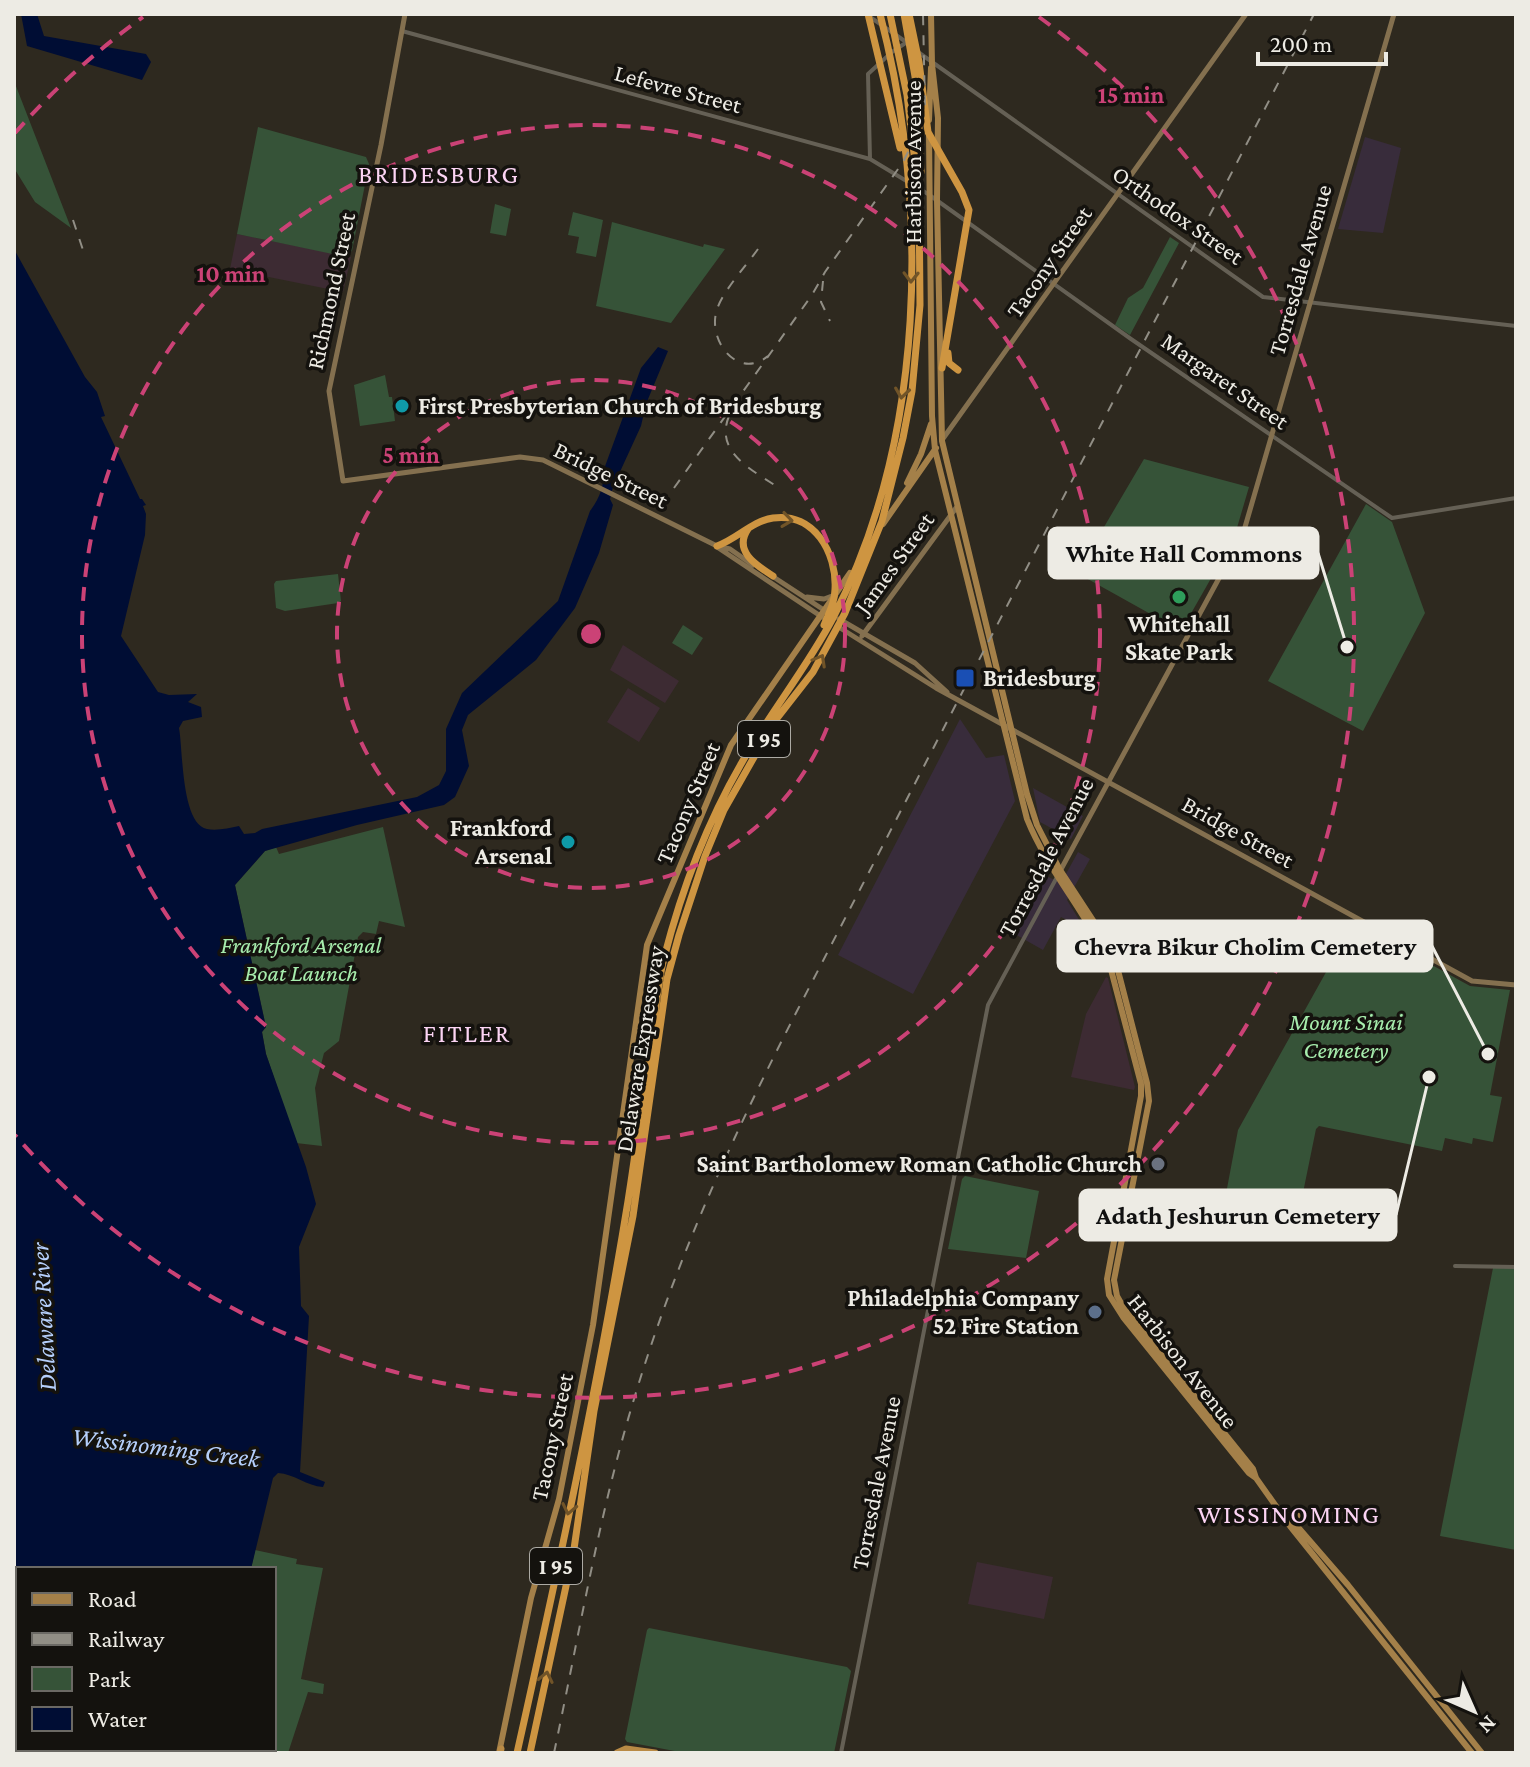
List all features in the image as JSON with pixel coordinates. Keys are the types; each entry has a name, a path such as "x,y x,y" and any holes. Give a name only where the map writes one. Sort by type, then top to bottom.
{"highway":[{"path":"867,14 893,72"},
{"name":"Delaware Expressway","path":"706,845 749,762 774,722 813,672 832,639 874,543 898,462 912,391 919,327 919,195 913,136 893,72 880,14"},
{"name":"Delaware Expressway","path":"517,1753 601,1364 630,1214 652,1057 667,979 702,854 739,767 801,671 854,572 890,457 909,328 911,245 890,14"},
{"path":"906,14 918,98 921,153 919,195"},
{"path":"906,14 919,62 928,132 969,210 942,368"},
{"path":"950,328 948,359 958,370"},
{"path":"717,546 750,527 774,518 792,519 808,525 828,551 835,574 835,596 822,633"},
{"path":"750,527 743,537 746,555 773,576"},
{"name":"Delaware Expressway","path":"530,1753 574,1549 598,1378"},
{"path":"618,1752 626,1749 655,1753"}],"main road":[{"name":"Richmond Street","path":"343,481 329,391 405,14"},
{"name":"Harbison Avenue","path":"931,14 932,64 929,73 942,368 942,441 956,508 1036,822 1059,873"},
{"name":"Tacony Street","path":"500,1752 531,1598 559,1499 593,1325 645,953 731,745 899,499 1246,14"},
{"name":"Torresdale Avenue","path":"1059,873 1239,543 1394,14"},
{"name":"Harbison Avenue","path":"934,198 932,416 935,450 1027,819 1037,844 1113,951 1149,1097 1114,1280 1115,1292 1253,1469 1256,1478"},
{"path":"899,499 926,441 932,416"},
{"name":"Bridge Street","path":"343,481 520,457 543,460 717,546 862,636 936,688 1473,981 1516,985"},
{"name":"James Street","path":"862,636 956,508"},
{"name":"Bridge Street","path":"717,546 730,549 773,576 823,614"},
{"path":"799,593 821,599 837,593"},
{"name":"Harbison Avenue","path":"1104,942 1141,1084 1107,1279 1108,1293 1127,1322 1256,1478 1290,1526 1472,1753"},
{"path":"1109,962 1113,951"},
{"name":"Harbison Avenue","path":"1274,1502 1299,1528 1482,1753"},
{"path":"1299,1528 1297,1519 1301,1509"}],"street":[{"name":"Orthodox Street","path":"867,14 932,64 1263,297 1516,326"},
{"name":"Lefevre Street","path":"402,31 870,159 934,198"},
{"path":"870,159 868,74 907,42"},
{"name":"Margaret Street","path":"934,198 1392,518 1516,498"},
{"name":"Torresdale Avenue","path":"841,1753 988,1005 1059,873"},
{"path":"1455,1266 1516,1267"}],"shaded area":[{"path":"1365,137 1401,148 1383,233 1338,229"},
{"path":"237,234 351,257 343,292 230,269"},
{"path":"623,645 679,681 665,703 610,670"},
{"path":"628,688 660,708 639,742 607,722"},
{"path":"960,719 986,758 1004,755 1015,801 913,994 838,955"},
{"path":"1033,788 1083,816 1071,839 1040,822"},
{"path":"1078,852 1090,859 1067,900 1081,923 1079,926 1061,917 1043,950 1006,929 1038,872 1061,883"},
{"path":"1106,977 1134,1090 1071,1077 1086,1014"},
{"path":"977,1562 1053,1577 1044,1619 968,1604"}],"green space":[{"path":"14,81 71,228 35,202 14,168"},
{"path":"258,127 366,157 369,164 352,251 342,256 237,234"},
{"path":"495,204 511,209 506,236 490,233"},
{"path":"573,212 603,220 596,257 576,253 579,237 568,235"},
{"path":"612,222 703,247 704,244 725,249 671,323 596,306"},
{"path":"1170,237 1179,243 1130,335 1115,325 1128,298 1143,288"},
{"path":"385,375 395,421 360,426 354,385"},
{"path":"1144,459 1249,487 1234,538 1181,631 1077,573"},
{"path":"1366,504 1392,522 1425,613 1363,731 1268,681"},
{"path":"338,574 341,601 338,603 285,611 276,608 276,581"},
{"path":"683,625 703,638 692,655 672,643"},
{"name":"Frankford Arsenal Boat Launch","path":"383,827 405,927 379,921 376,934 363,932 358,937 339,1041 324,1053 315,1088 322,1146 296,1143 266,1054 262,1032 266,1027 235,885 265,851 276,847 279,854"},
{"name":"Mount Sinai Cemetery","path":"1354,922 1470,986 1510,990 1490,1095 1502,1097 1493,1142 1473,1138 1472,1144 1445,1138 1442,1151 1319,1126 1296,1227 1222,1215 1238,1130"},
{"path":"965,1176 1039,1191 1026,1258 948,1249"},
{"path":"1516,1267 1516,1550 1440,1536 1493,1268"},
{"path":"255,1550 297,1559 296,1564 323,1568 301,1679 324,1684 323,1694 308,1692 288,1753 240,1753 276,1751 276,1567 251,1567"},
{"path":"649,1628 847,1667 851,1671 834,1753 685,1753 627,1742 625,1739"}],"water":[{"path":"21,14 37,14 44,36 146,54 151,62 142,80 27,46"},
{"path":"14,249 85,377 97,392 105,416 101,417 140,499 146,505 143,506 146,514 145,535 121,636 158,692 169,695 197,694 188,702 201,707 202,717 183,721 179,728 188,800 198,824 207,829 239,826 244,834 255,833 417,797 439,785 446,771 446,729 462,693 558,601 590,511 601,492 604,469 641,368 658,347 668,351 646,404 641,426 613,487 610,499 613,505 599,553 575,608 536,660 468,715 462,730 469,766 455,797 444,805 265,851 235,885 266,1027 262,1032 266,1054 316,1204 299,1247 301,1306 309,1316 300,1472 325,1482 323,1487 284,1474 278,1473 273,1478 251,1567 16,1567 16,1751 240,1753 14,1753"}],"railway":[{"path":"674,488 903,162 921,126 925,109 923,14"},
{"path":"554,1753 600,1530 622,1442 650,1348 707,1200 798,1009 1314,14"},
{"path":"73,220 85,256"},
{"path":"758,249 718,305 715,324 722,346 737,361 747,364 768,356"},
{"path":"823,281 821,302 830,321"},
{"path":"729,416 726,429 731,450 748,467 779,488"}],"place":[{"name":"First Presbyterian Church of Bridesburg","path":"402,406"},
{"name":"Whitehall Skate Park","path":"1179,597"},
{"name":"White Hall Commons","path":"1347,647"},
{"name":"Bridesburg","path":"965,678"},
{"name":"Frankford Arsenal","path":"568,842"},
{"name":"Chevra Bikur Cholim Cemetery","path":"1488,1054"},
{"name":"Adath Jeshurun Cemetery","path":"1429,1077"},
{"name":"Saint Bartholomew Roman Catholic Church","path":"1158,1164"},
{"name":"Philadelphia Company 52 Fire Station","path":"1095,1312"}],"district":[{"name":"BRIDESBURG","path":"439,174"},
{"name":"FITLER","path":"467,1033"},
{"name":"WISSINOMING","path":"1289,1514"}],"water label":[{"name":"Delaware River","path":"43,1317"},
{"name":"Wissinoming Creek","path":"166,1447"}]}
